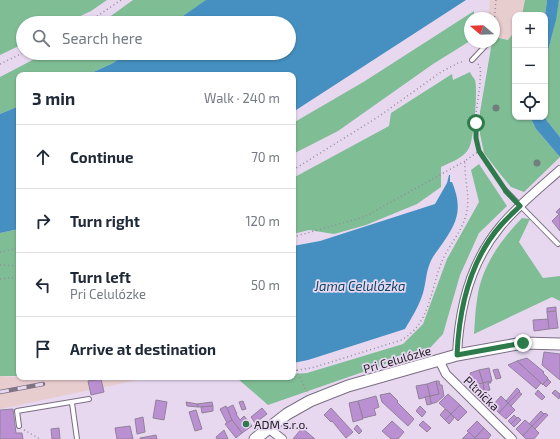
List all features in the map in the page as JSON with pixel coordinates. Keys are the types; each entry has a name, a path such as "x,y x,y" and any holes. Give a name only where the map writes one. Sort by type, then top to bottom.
{"street":[{"path":"457,355 460,319 475,266 491,238 501,225 560,170"},
{"name":"Pri Celulózke","path":"255,439 287,414 310,401 348,386 457,355 523,343 560,344"},
{"name":"Pltnícka","path":"439,360 446,374 512,439"},
{"path":"268,428 282,439"}],"lane":[{"path":"472,60 483,48"},
{"path":"506,191 558,244"},
{"path":"19,426 17,411 89,399"},
{"path":"72,403 77,439"}],"path":[{"path":"97,16 121,0"},
{"path":"495,12 496,0"},
{"path":"0,64 16,56"},
{"path":"296,168 378,117 441,72 458,63 472,60 480,66 481,72 476,123 476,138 479,151 506,191"},
{"path":"296,236 364,217 466,161 479,151"},
{"path":"306,388 296,370 315,367 404,338 414,329 425,314 436,276 444,258 461,229 466,215 468,204 464,173 466,161"},
{"path":"0,252 16,249"},
{"path":"0,265 16,266"},
{"path":"0,280 16,277"},
{"path":"19,426 40,439"}],"shaded area":[{"path":"490,0 560,0 560,28 548,36 548,12 512,12 512,40 500,38 500,12 489,12"},
{"path":"0,376 16,377 16,380 138,380 0,409"}],"green space":[{"path":"0,0 107,0 81,16 16,16 16,47 0,55"},
{"path":"133,0 207,0 183,16 111,16"},
{"path":"525,0 547,0 545,12 523,12"},
{"path":"560,0 560,137 546,120 548,120 548,50"},
{"path":"464,17 464,45 433,64 338,131 296,152 296,121 365,81"},
{"path":"512,35 512,120 532,120 536,129 560,157 524,192 511,187 484,153 480,134 480,112 491,48 500,48 500,38 508,40"},
{"path":"33,60 118,60 94,72 16,72 16,107 0,114 0,77"},
{"path":"470,72 475,80 476,103 474,125 471,143 467,151 457,159 441,167 441,187 417,204 366,225 334,234 309,230 296,233 296,176 389,126 391,113 452,74 453,80"},
{"path":"479,164 507,206 479,233 460,275 443,334 429,349 268,405 239,380 296,380 296,374 307,373 403,344 423,324 447,259 479,202 471,170"},
{"path":"522,218 530,219 519,242 543,278 560,276 560,301 552,297 474,334 476,304 479,288 487,266 499,245"},
{"path":"16,230 16,376 0,376 0,233"}],"water":[{"path":"206,0 466,0 296,110 296,72 94,72 118,60 296,60 296,16 183,16"},
{"path":"547,0 559,0 556,20 548,51 548,12 546,12"},
{"path":"16,107 16,230 0,233 0,114"},
{"path":"532,120 546,120 560,137 560,157 536,129"},
{"name":"Jama Celulózka","path":"450,175 450,182 452,182 456,192 458,209 454,224 431,261 421,298 405,329 308,360 296,362 296,245 320,241 435,204"}],"building":[{"path":"560,208 560,231 552,221 559,214 556,212"},
{"path":"556,307 556,311 547,312 547,308"},
{"path":"556,311 558,328 549,329 547,312"},
{"path":"548,319 549,329 534,331 533,320"},
{"path":"544,352 560,354 560,380 542,365"},
{"path":"527,358 544,372 543,373 548,378 543,385 517,361"},
{"path":"517,361 541,383 536,389 508,365"},
{"path":"489,368 492,381 483,383 479,370"},
{"path":"498,369 501,378 496,379 493,370"},
{"path":"479,370 483,383 473,386 470,373"},
{"path":"548,379 551,382 546,387 543,384"},
{"path":"101,380 104,392 91,395 88,381"},
{"path":"436,381 439,381 440,385 442,385 444,396 437,402 431,404 430,396 439,394"},
{"path":"436,381 439,394 430,396 427,384"},
{"path":"490,381 491,383 488,383 490,390 484,391 483,383"},
{"path":"483,383 484,391 480,392 478,384"},
{"path":"427,384 430,396 419,399 416,386"},
{"path":"517,388 520,391 508,403 506,401"},
{"path":"538,390 545,397 542,400 535,394"},
{"path":"555,390 560,394 559,399 552,393"},
{"path":"519,392 522,394 511,406 508,403"},
{"path":"390,393 414,419 408,426 382,402 380,395"},
{"path":"487,393 491,397 486,402 482,399"},
{"path":"448,394 460,405 451,414 439,403"},
{"path":"376,396 379,407 374,409 376,415 363,418 358,401"},
{"path":"430,396 431,404 427,405 425,397"},
{"path":"501,396 508,403 499,413 492,406"},
{"path":"156,400 167,402 164,420 153,418"},
{"path":"243,401 246,409 242,410 239,402"},
{"path":"358,401 363,419 353,422 349,403"},
{"path":"186,402 197,404 198,407 187,406"},
{"path":"212,402 213,406 198,407 197,404"},
{"path":"508,403 515,410 506,419 499,413"},
{"path":"233,405 240,420 244,416 252,426 242,433 232,420 227,408"},
{"path":"460,405 467,412 458,421 451,414"},
{"path":"213,406 213,411 202,413 201,407"},
{"path":"226,406 232,420 227,423 220,409"},
{"path":"420,406 426,412 422,417 416,411"},
{"path":"262,408 267,414 255,423 251,417"},
{"path":"331,408 353,432 346,438 332,421 331,422 324,415"},
{"path":"13,409 16,433 22,433 23,439 0,439 0,410"},
{"path":"445,409 451,414 445,420 440,415"},
{"path":"196,410 202,429 195,431 189,412"},
{"path":"541,411 544,414 532,426 529,424"},
{"path":"545,413 548,415 535,429 532,426"},
{"path":"451,414 454,418 449,424 445,420"},
{"path":"514,415 517,418 511,424 508,421"},
{"path":"143,417 145,432 137,434 135,419"},
{"path":"518,417 521,420 514,427 511,424"},
{"path":"232,420 242,433 236,438 225,424"},
{"path":"525,420 532,426 523,436 516,429"},
{"path":"392,421 404,432 398,439 391,439 382,431"},
{"path":"423,421 431,428 427,432 419,425"},
{"path":"477,421 484,428 475,438 467,431"},
{"path":"357,425 362,431 359,434 354,429"},
{"path":"130,426 133,439 117,439 115,428"},
{"path":"532,426 539,433 534,439 526,439 523,436"},
{"path":"59,428 60,439 52,439 51,429"},
{"path":"302,428 315,439 293,439"},
{"path":"484,428 491,435 488,439 476,439 475,438"},
{"path":"224,430 228,439 217,439 216,437"},
{"path":"469,432 475,438 462,439"},
{"path":"156,435 157,439 140,439 140,438"}],"railway":[{"path":"0,392 43,384"}],"place":[{"name":"ADM s.r.o.","path":"246,424"}],"route":[{"path":"476,123 476,138 479,151 506,191 520,206 501,225 491,238 475,266 460,319 457,355 523,343"}]}
